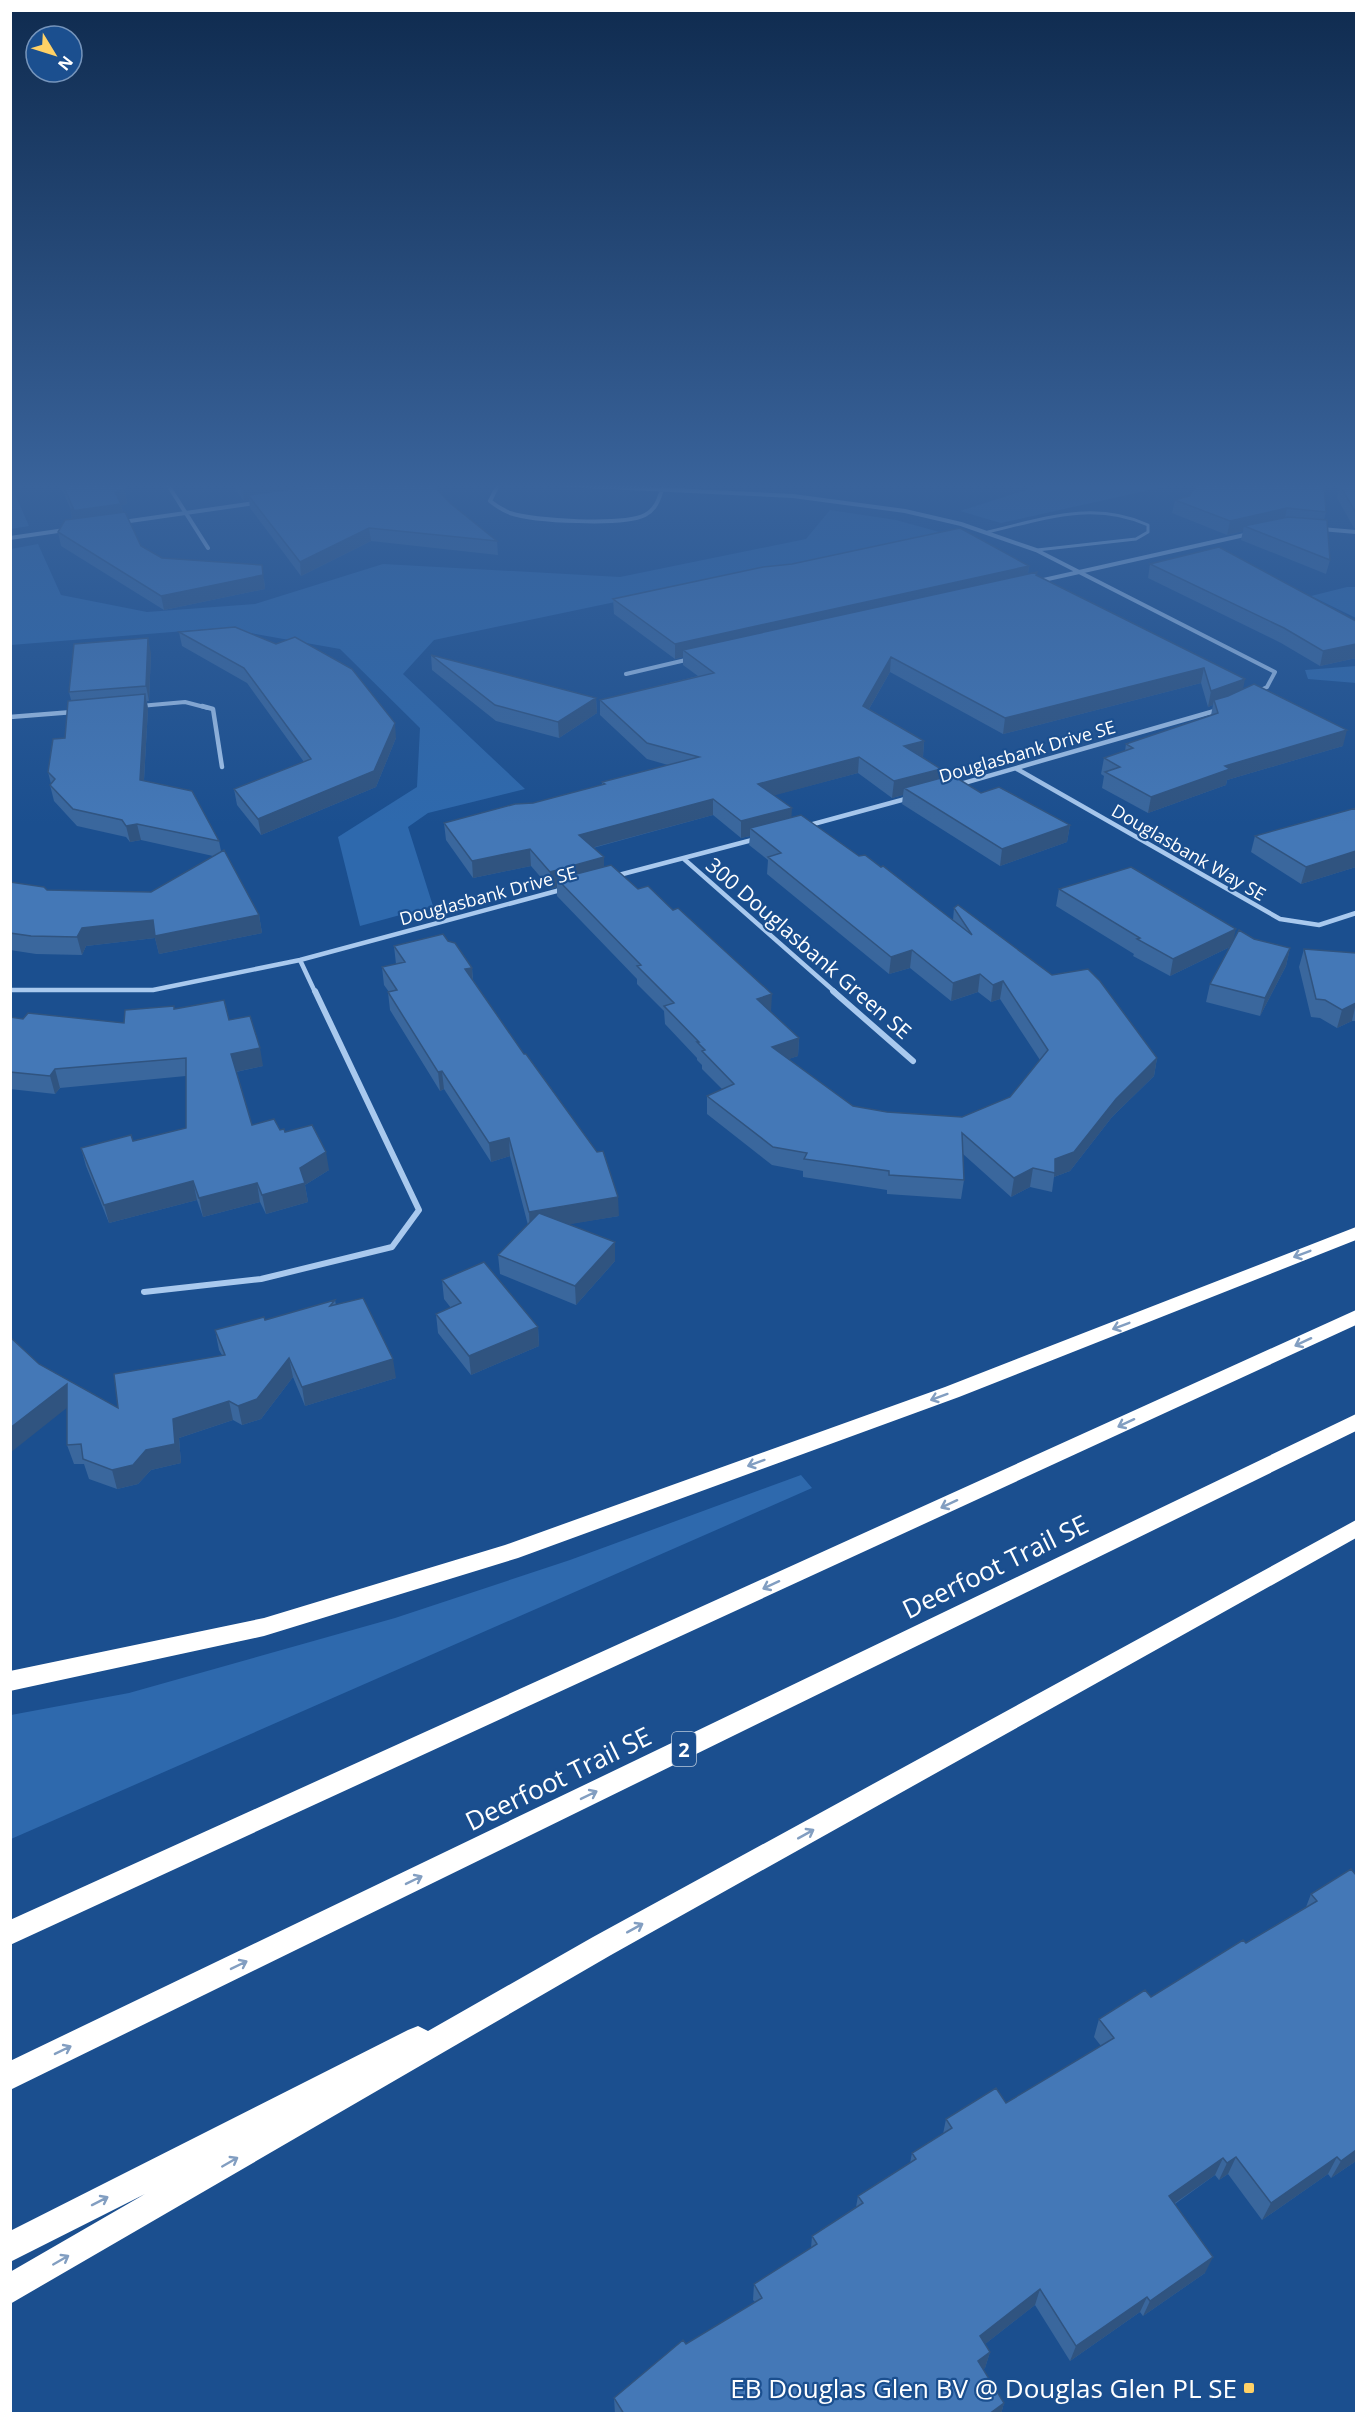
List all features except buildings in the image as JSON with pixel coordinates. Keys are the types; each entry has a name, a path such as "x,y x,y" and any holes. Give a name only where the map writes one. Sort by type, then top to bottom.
{"highway":[{"path":"10,1681 264,1627 510,1552 952,1392 1356,1233"},
{"path":"10,1933 1356,1317"},
{"name":"Deerfoot Trail SE","path":"10,2076 1356,1422"},
{"path":"10,2289 602,1947 1356,1528"},
{"path":"10,2247 602,1947"}],"street":[{"path":"1129,598 1275,672 1267,687 1247,697"},
{"path":"626,674 695,658"},
{"path":"138,706 185,702 213,709 222,767"},
{"name":"Douglasbank Drive SE","path":"948,787 1017,769 1226,706"},
{"path":"10,717 80,711"},
{"name":"Douglasbank Way SE","path":"1017,769 1280,919 1319,925 1356,913"},
{"name":"Douglasbank Drive SE","path":"799,828 914,797"},
{"name":"Douglasbank Drive SE","path":"605,879 764,837"},
{"name":"300 Douglasbank Green SE","path":"684,859 913,1061"},
{"name":"Douglasbank Drive SE","path":"10,990 153,990 300,960 572,887"},
{"path":"144,1292 261,1279 392,1247 419,1210 300,960"}],"shaded area":[{"path":"11,598 77,598 147,612 255,604 274,598 633,598 434,640 403,674 525,789 428,813 408,827 433,906 360,926 338,837 417,787 420,728 340,649 222,628 11,645"},
{"path":"1315,598 1356,598 1356,618"},
{"path":"1356,666 1356,683 1308,679 1305,670"},
{"path":"801,1475 812,1488 11,1839 11,1715 129,1693 395,1618 570,1560"}],"place":[{"name":"EB Douglas Glen BV @ Douglas Glen PL SE","path":"1249,2388"}]}
